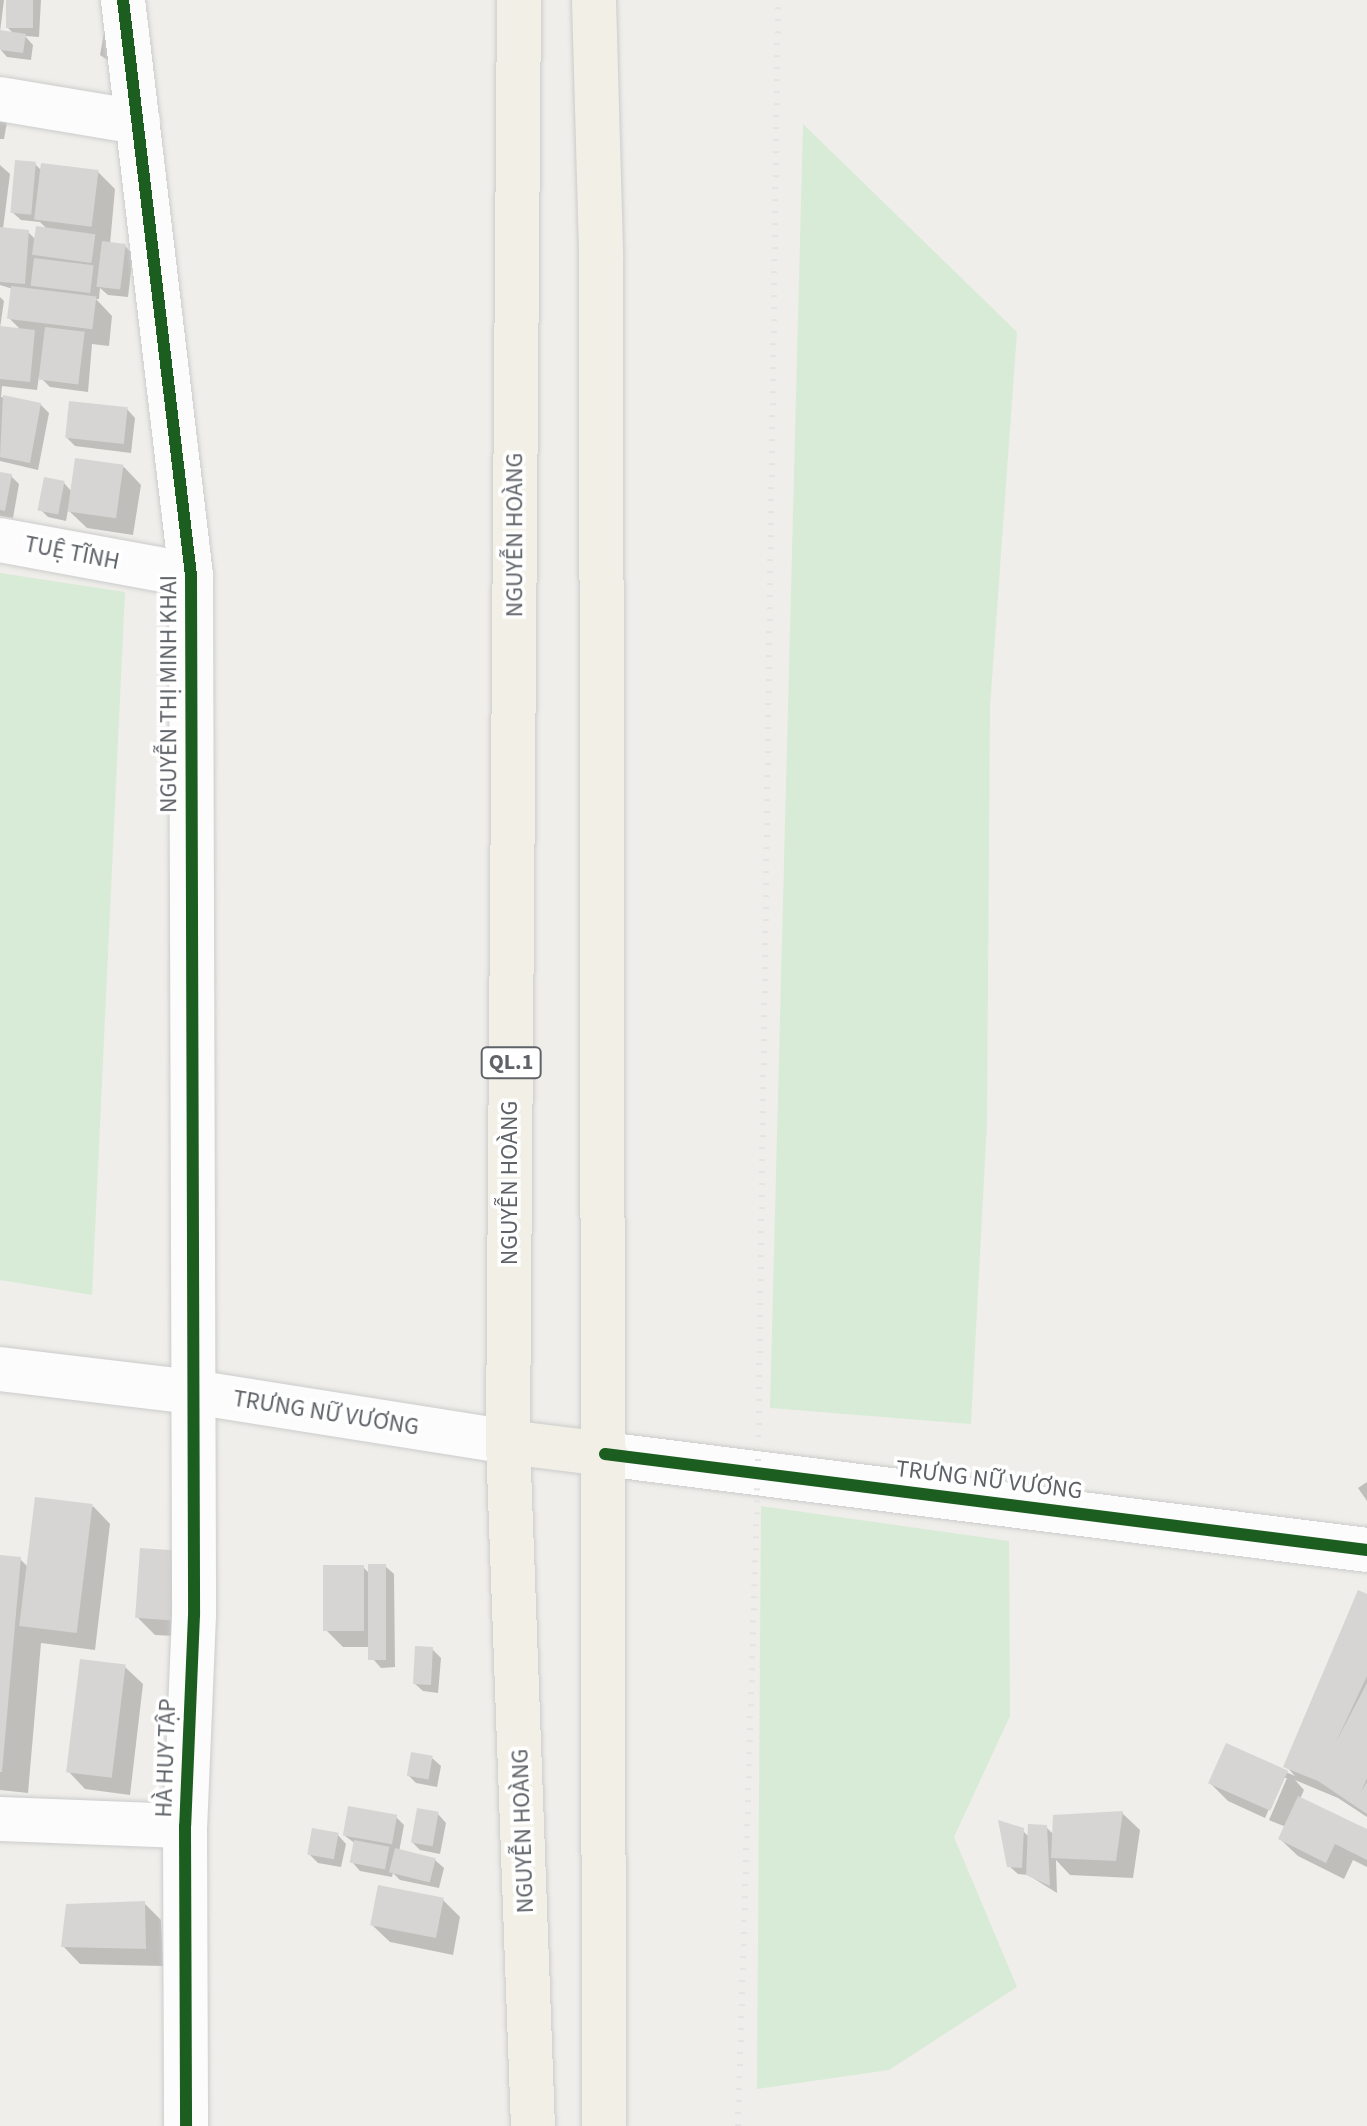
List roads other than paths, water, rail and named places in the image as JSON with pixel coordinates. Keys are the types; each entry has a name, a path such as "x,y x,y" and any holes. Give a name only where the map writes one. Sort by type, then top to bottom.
{"highway":[{"name":"NGUYỄN HOÀNG","path":"519,0 508,1442 533,2126"},
{"path":"594,0 601,257 604,2126"},
{"path":"508,1442 605,1454"}],"street":[{"name":"NGUYỄN THỊ MINH KHAI","path":"123,0 191,575 193,1392"},
{"path":"0,99 138,122"},
{"name":"TUỆ TĨNH","path":"0,540 191,575"},
{"name":"TRƯNG NỮ VƯƠNG","path":"0,1369 193,1392 508,1442"},
{"name":"HÀ HUY TẬP","path":"186,2126 185,1826 194,1615 193,1392"},
{"name":"TRƯNG NỮ VƯƠNG","path":"605,1454 1367,1550"},
{"path":"0,1819 185,1826"}],"railway":[{"path":"738,2126 758,1473 778,0"}]}
